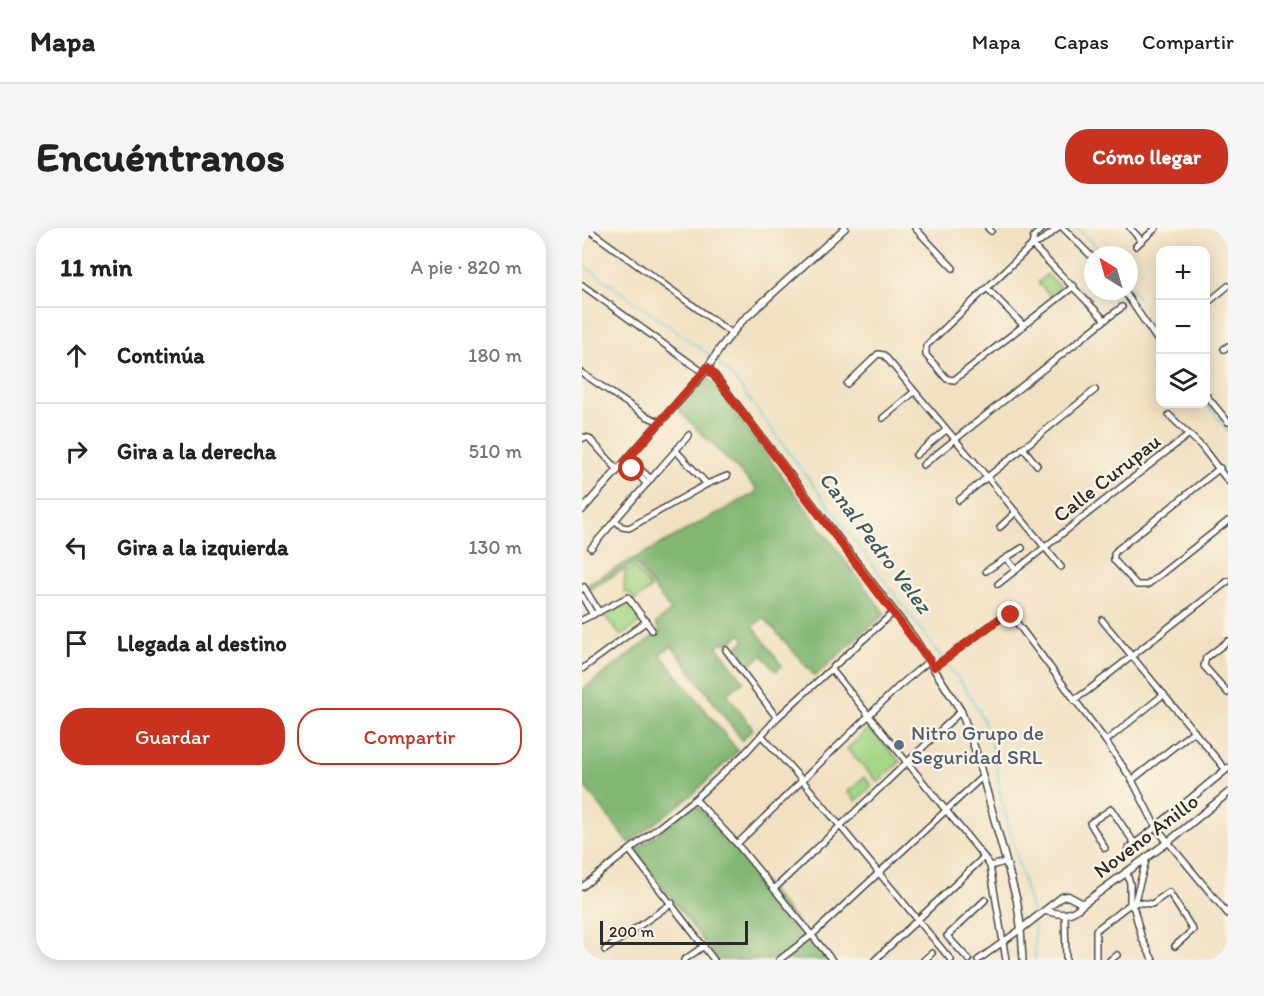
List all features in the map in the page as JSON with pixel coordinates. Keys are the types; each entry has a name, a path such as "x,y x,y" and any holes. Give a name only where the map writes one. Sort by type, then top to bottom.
{"street":[{"path":"586,228 730,333"},
{"path":"582,510 707,367 730,333 844,228"},
{"path":"915,228 953,268"},
{"path":"1032,246 1034,236 1043,228"},
{"path":"1058,228 1040,243 1032,246 923,348 926,355 947,379 954,380 1074,286"},
{"path":"1063,228 1084,249"},
{"path":"1130,228 1141,240"},
{"path":"1136,246 1156,228"},
{"path":"1032,246 1074,286 1105,320"},
{"path":"582,285 707,367 936,665 961,711 982,777 1017,901 1023,960"},
{"path":"1210,301 1228,286"},
{"path":"987,288 1024,326"},
{"path":"1130,300 1156,337"},
{"path":"923,465 1122,307"},
{"path":"847,384 878,354 884,355 1061,567"},
{"path":"582,373 645,416 660,422"},
{"path":"959,500 1095,390"},
{"path":"882,418 915,392"},
{"path":"1210,400 1228,422"},
{"path":"1169,415 1220,468 1228,481"},
{"path":"916,455 946,430"},
{"name":"Calle Curupau","path":"998,584 1189,434"},
{"path":"591,548 689,435"},
{"path":"582,439 589,438 618,470"},
{"path":"1023,448 1037,465"},
{"path":"676,451 707,484"},
{"path":"627,460 651,479"},
{"path":"627,460 646,484"},
{"path":"1220,468 1117,550 1114,560 1137,585 1147,585 1228,521"},
{"path":"615,520 622,527 629,528 707,484 727,476"},
{"path":"1000,527 1016,512"},
{"path":"986,571 1022,548"},
{"path":"1006,558 1016,570"},
{"path":"1074,700 1228,581"},
{"path":"583,588 596,613"},
{"path":"582,596 596,613"},
{"path":"582,620 628,597 652,630"},
{"path":"582,887 695,799 746,752 777,718 894,612"},
{"path":"936,665 1009,614 1106,741 1132,780 1151,821 1228,914"},
{"path":"1102,620 1227,769"},
{"path":"582,669 647,621"},
{"path":"1228,641 1206,658 1204,663 1204,666 1228,693"},
{"path":"726,650 777,718"},
{"path":"737,844 899,686 930,660"},
{"path":"832,670 990,866 1006,960"},
{"path":"1106,741 1164,694"},
{"path":"774,889 961,711"},
{"path":"1132,780 1194,731"},
{"path":"761,735 841,826 951,960"},
{"name":"Noveno Anillo","path":"1156,827 1227,769"},
{"path":"778,960 812,935 982,777"},
{"name":"Noveno Anillo","path":"1065,915 1077,910 1168,842 1228,793"},
{"path":"695,799 737,844 832,960"},
{"path":"1105,848 1090,823 1111,809 1135,844"},
{"path":"1128,849 1156,827"},
{"path":"630,851 714,960"},
{"path":"875,960 984,857"},
{"path":"1133,905 1147,857"},
{"path":"990,866 1005,862"},
{"path":"1126,872 1142,939 1153,960"},
{"path":"1096,960 1096,930 1133,905 1152,904 1168,892 1193,930 1175,946"},
{"name":"Noveno Anillo","path":"1021,929 1059,899 1065,897 1083,904"},
{"path":"969,960 947,936 985,900"},
{"path":"605,950 672,903"},
{"path":"1046,911 1065,915 1066,960"},
{"path":"978,960 1021,929"},
{"path":"684,960 704,945"},
{"path":"924,960 932,953"},
{"path":"1110,960 1117,955"}],"green space":[{"path":"1047,274 1062,289 1052,298 1038,283"},
{"path":"709,378 885,614 815,676 764,618 753,626 782,666 776,671 762,655 746,668 732,651 745,640 741,634 727,645 724,642 717,647 744,681 727,694 753,729 742,740 672,646 660,654 738,751 693,794 629,843 582,783 582,690 660,631 656,623 671,611 637,565 630,566 590,589 587,584 755,493 756,488 678,410 704,379"},
{"path":"635,568 651,588 635,600 628,592 624,593 625,572"},
{"path":"628,601 642,621 621,636 602,613"},
{"path":"869,728 900,762 878,782 847,749"},
{"path":"864,777 872,786 856,801 848,792"},
{"path":"695,804 735,848 828,960 718,960 635,851"}],"waterway":[{"path":"1077,228 1095,246"},
{"name":"Canal Pedro Velez","path":"582,264 711,356"},
{"path":"1148,331 1153,348 1158,354"},
{"name":"Canal Pedro Velez","path":"715,359 733,377 942,658"},
{"path":"1210,408 1228,431"},
{"name":"Canal Pedro Velez","path":"945,662 967,691 990,737 999,790 1033,917"},
{"name":"Canal Pedro Velez","path":"1034,922 1035,960"}],"place":[{"name":"Nitro Grupo de Seguridad SRL","path":"899,745"}],"route":[{"path":"632,469 625,462 708,367 934,667 1006,614 1011,615"}]}
